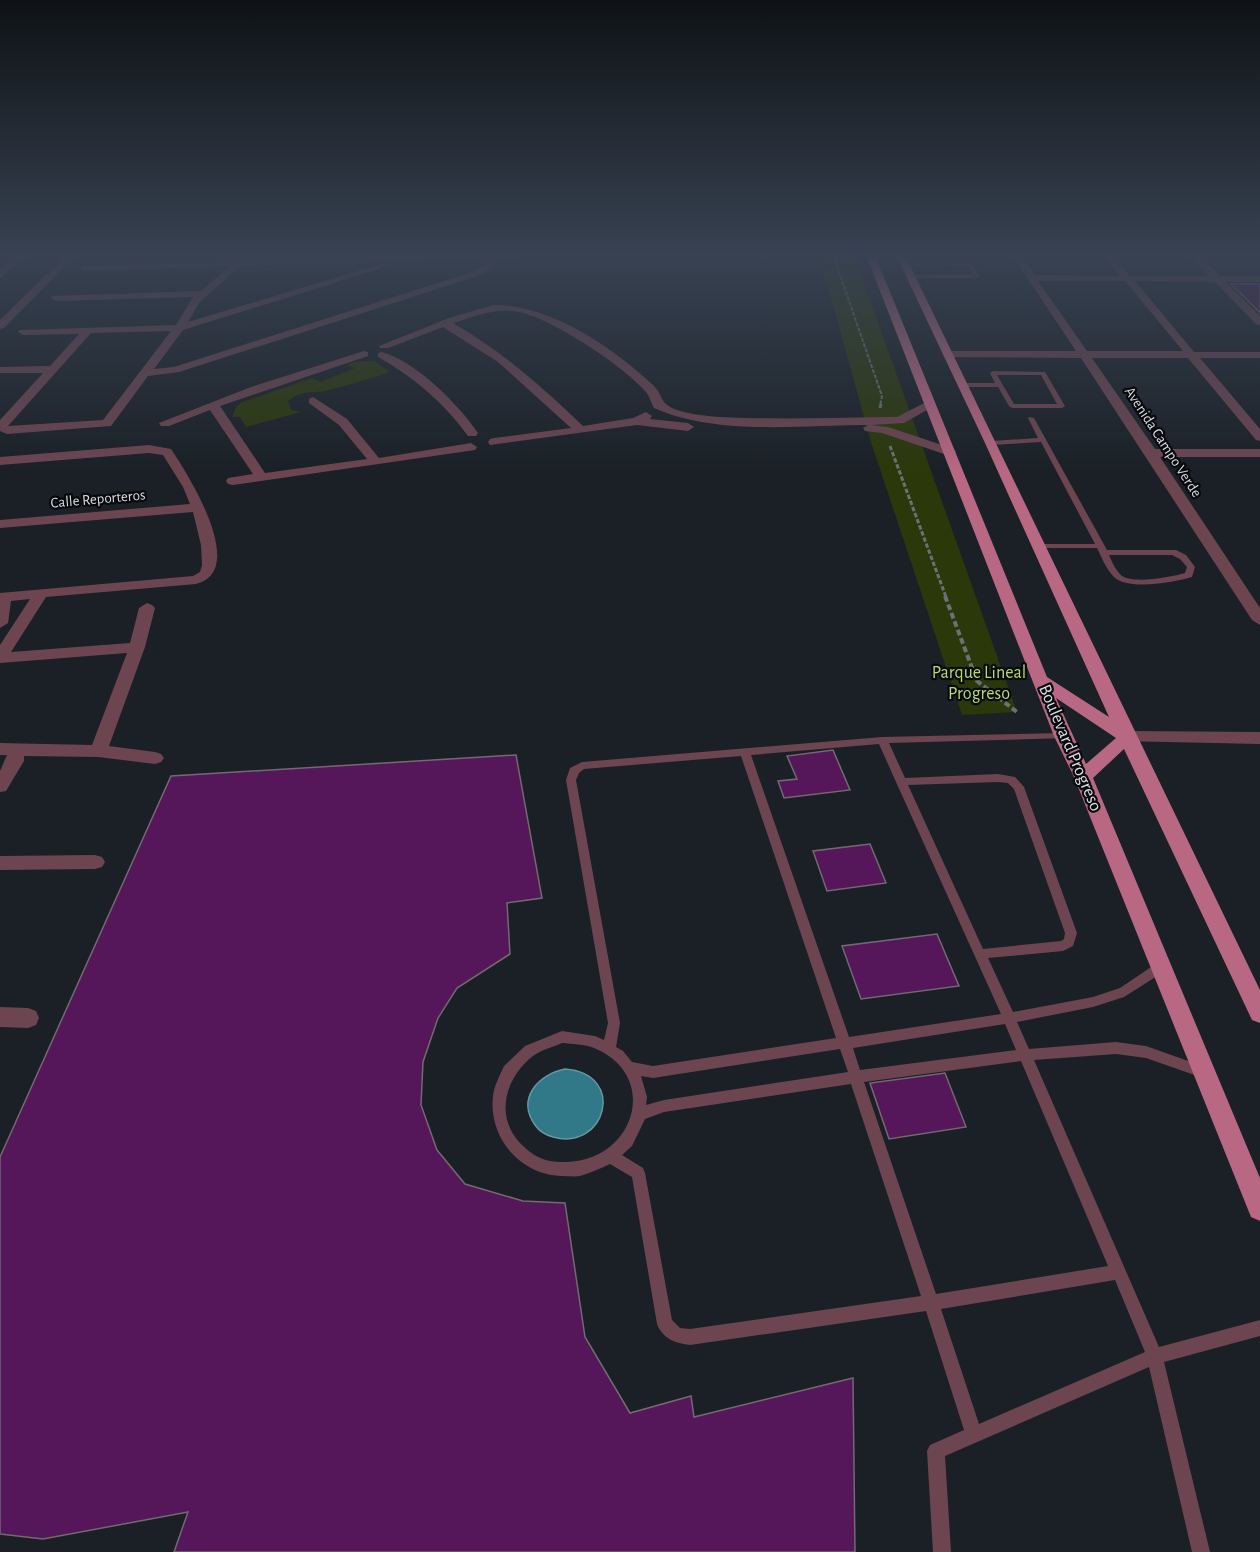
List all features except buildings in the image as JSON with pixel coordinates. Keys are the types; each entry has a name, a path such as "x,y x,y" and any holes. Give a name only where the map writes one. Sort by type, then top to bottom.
{"main road":[{"name":"Boulevard Progreso","path":"899,327 1063,736 1083,777 1260,1208"},
{"path":"934,327 1260,1013"},
{"path":"1041,680 1127,737"},
{"path":"1083,777 1127,737"}],"street":[{"path":"146,373 175,370 308,327"},
{"path":"383,350 438,327"},
{"path":"452,327 501,357 525,376 580,430"},
{"path":"561,327 650,389 658,406 666,412 712,424"},
{"name":"Avenida Campo Verde","path":"1065,327 1260,620"},
{"path":"1170,327 1260,437"},
{"path":"87,331 2,426 3,428 7,430 107,423 179,328"},
{"path":"23,332 179,328"},
{"path":"165,423 364,354 363,349 368,346 383,350 462,418 472,440"},
{"path":"947,354 1260,355"},
{"path":"0,370 54,369"},
{"path":"313,401 343,422 376,462"},
{"path":"233,481 376,462 472,440 487,446 494,441 637,421 876,425 900,420 930,404"},
{"path":"213,405 261,477"},
{"path":"637,421 658,406"},
{"path":"876,425 950,452"},
{"path":"0,461 149,449 167,452 199,507 208,550 209,570 205,576 196,580 2,596 1,621 28,617"},
{"path":"1151,453 1260,453"},
{"name":"Calle Reporteros","path":"0,524 199,507"},
{"path":"0,658 41,594"},
{"path":"98,751 136,647 147,608"},
{"path":"0,658 136,647"},
{"path":"0,737 15,761 0,786"},
{"path":"1127,737 1260,738"},
{"path":"8,749 98,751 155,758"},
{"path":"0,863 95,861"},
{"path":"0,1017 28,1018"}],"lane":[{"path":"993,373 1042,373 1062,406 1012,406 1000,385 993,373"},
{"path":"962,385 1000,385"},
{"path":"1031,418 1102,549 1114,572 1128,581 1178,579 1190,575 1191,567 1183,557 1173,552 1102,549 1039,546"},
{"path":"991,443 1043,440"},
{"path":"609,1047 614,1023 571,780 574,771 582,766 882,740 1063,736"},
{"path":"882,740 1009,1018 1155,1356 1201,1552"},
{"path":"745,751 974,1434"},
{"path":"901,782 998,778 1011,780 1019,787 1071,933 1069,942 1063,946 980,954"},
{"path":"632,1068 653,1072 1009,1018 1093,1002 1125,992 1161,967"},
{"path":"562,1037 595,1040 622,1056 632,1068 638,1083 639,1114 628,1137 610,1156 595,1164 577,1169 559,1169 542,1165 526,1158 513,1147 504,1133 499,1118 498,1102 501,1086 508,1071 531,1048 562,1037"},
{"path":"639,1114 664,1106 856,1077 1025,1055 1116,1048 1146,1052 1204,1072"},
{"path":"610,1156 638,1173 665,1324 676,1335 690,1337 930,1303 1119,1272"},
{"path":"942,1552 936,1451 1155,1356 1260,1328"}],"path":[{"path":"858,327 882,396 876,425 977,681 1017,712"}],"green space":[{"name":"Parque Lineal Progreso","path":"839,327 880,327 1017,712 962,715 871,442"},
{"path":"374,361 390,372 329,390 304,393 288,401 291,410 301,412 246,427 240,417 232,417 236,407 242,402 312,378 320,382 355,368 347,365 354,362"}],"water":[{"path":"565,1069 585,1074 597,1084 603,1097 602,1110 596,1123 586,1133 571,1139 553,1137 541,1131 535,1125 528,1106 529,1097 539,1082"}]}
